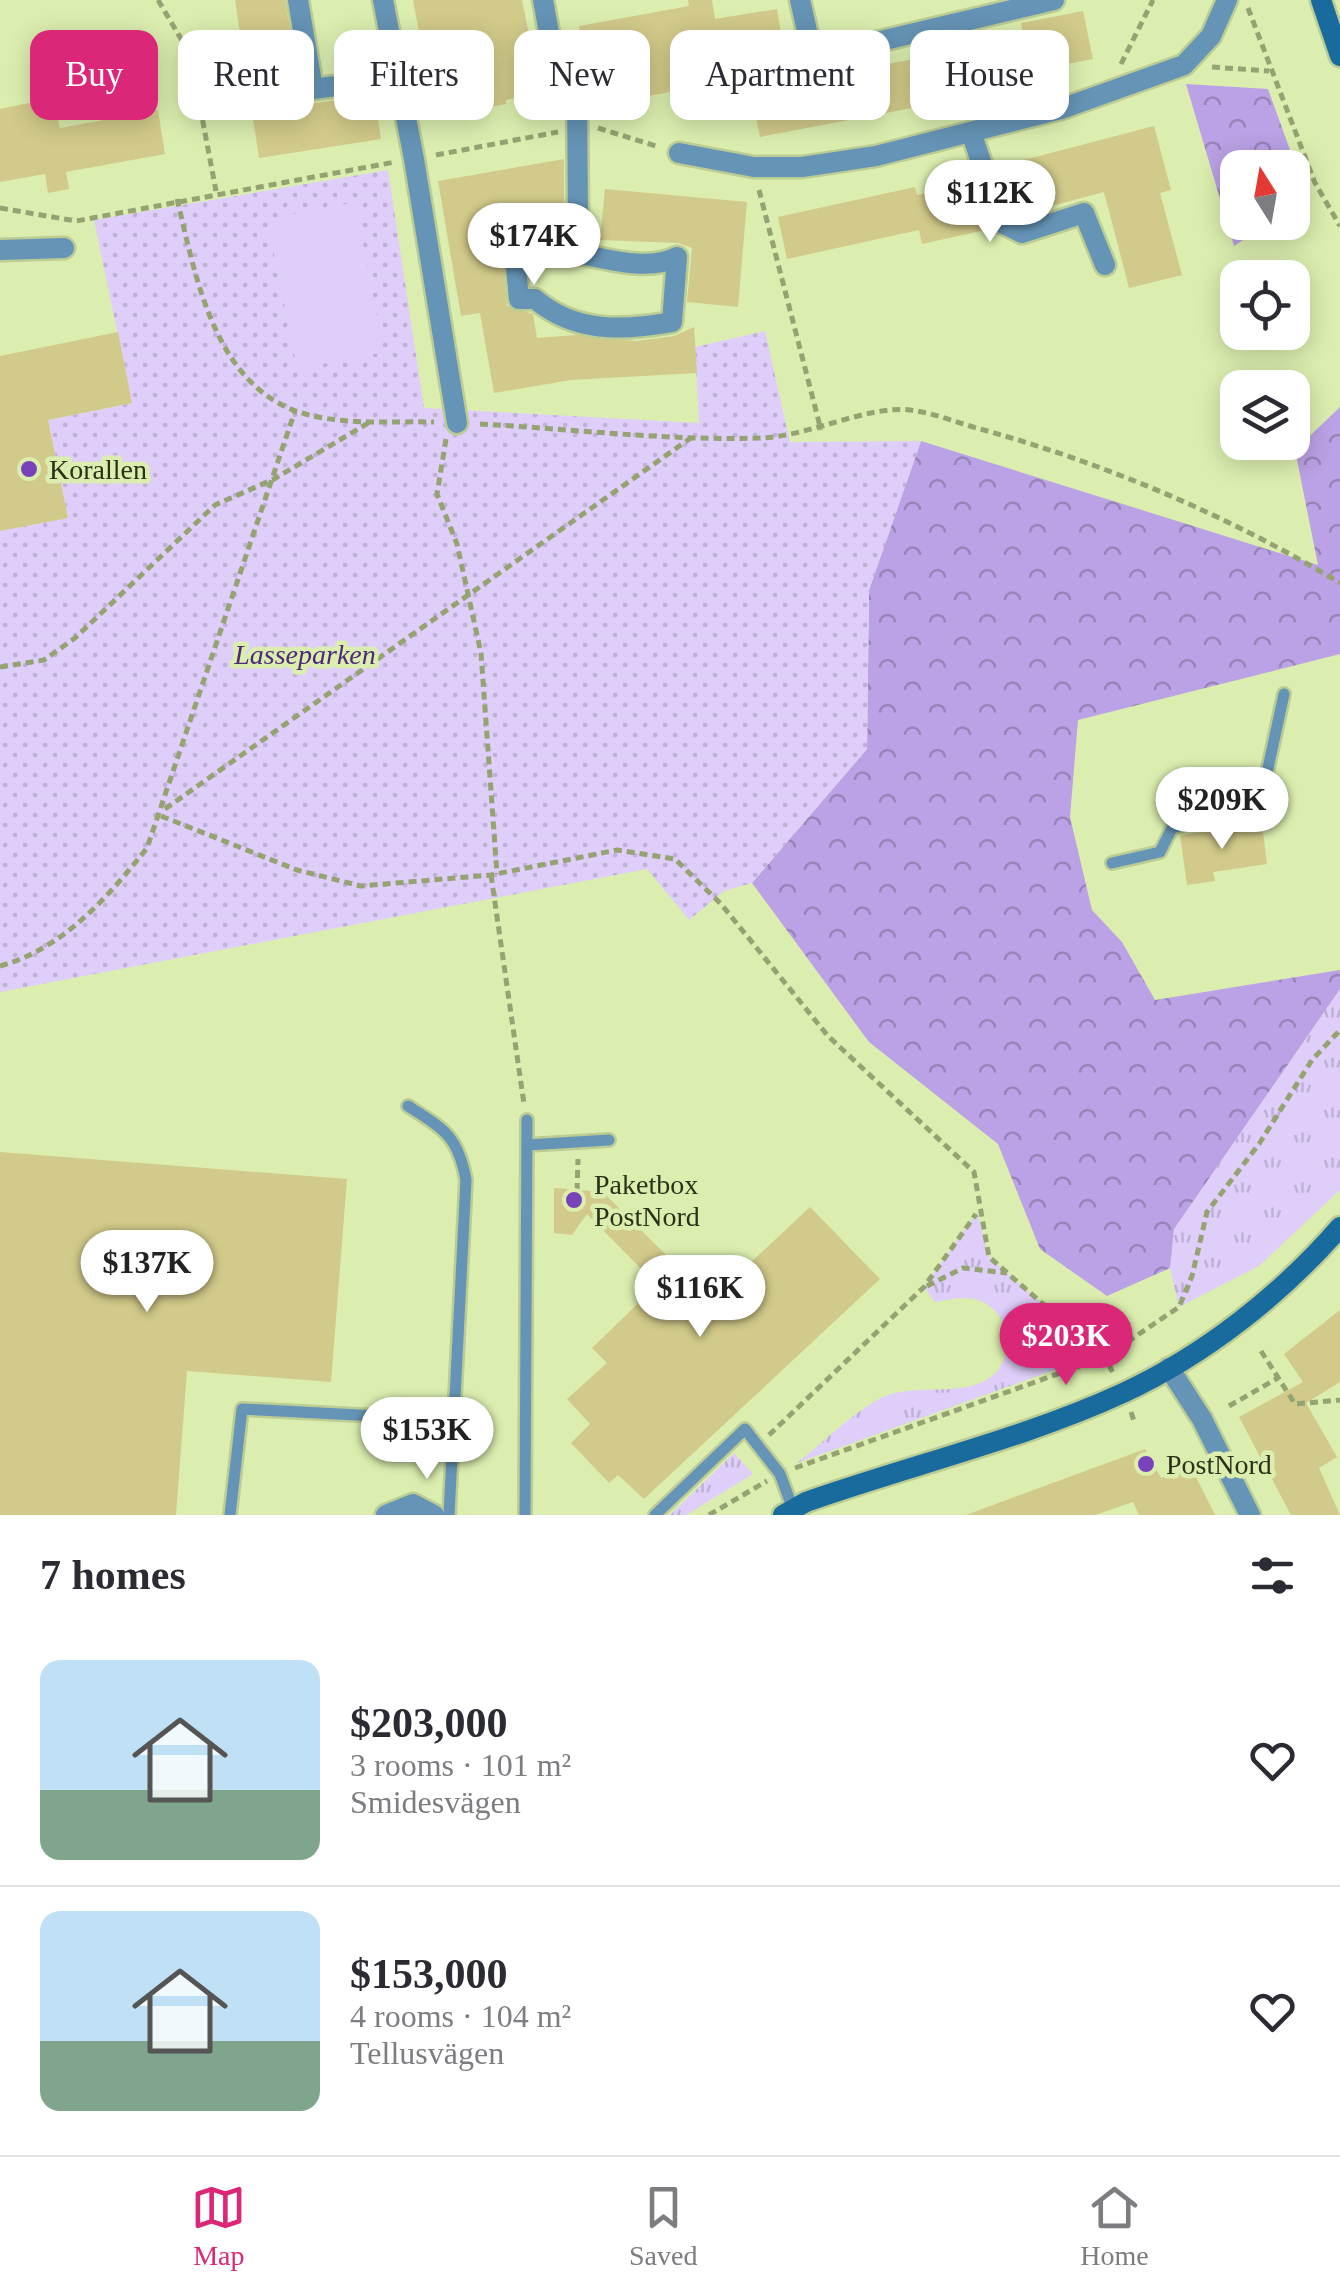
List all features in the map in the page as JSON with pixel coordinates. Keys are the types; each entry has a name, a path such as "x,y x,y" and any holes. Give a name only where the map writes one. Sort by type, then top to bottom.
{"street":[{"path":"298,0 313,89 334,86"},
{"path":"383,0 389,30"},
{"path":"543,0 554,60 577,91 576,223 581,254 649,263 677,257 672,322 603,328 553,314 535,300 519,300 514,246 566,238 576,223"},
{"path":"800,0 813,58 992,8 1054,0"},
{"path":"679,154 754,168 802,167 876,156 1106,94 1184,64 1211,36 1226,0"},
{"path":"1321,0 1340,56"},
{"path":"405,120 452,423"},
{"path":"971,132 1002,223 1022,233 1084,213 1104,265"},
{"path":"0,250 64,248"},
{"path":"788,1512 1124,1392 1169,1368 1247,1315 1312,1258 1340,1227"},
{"path":"1169,1368 1250,1515"},
{"path":"386,1515 412,1504 434,1515"}],"lane":[{"path":"1112,863 1160,852 1172,828 1248,806 1265,782 1284,694"},
{"path":"408,1106 442,1128 460,1149 466,1180 449,1515"},
{"path":"525,1515 527,1120"},
{"path":"528,1145 609,1140"},
{"path":"230,1515 242,1409 455,1420"},
{"path":"655,1515 745,1429 780,1474 788,1512"}],"path":[{"path":"158,0 190,54 216,192"},
{"path":"1106,94 1153,0"},
{"path":"1245,0 1314,184 1340,226"},
{"path":"1184,64 1269,71"},
{"path":"754,168 821,430"},
{"path":"0,208 76,221 177,199 194,269 221,344 257,386 295,411 372,421 762,438 821,430 883,411 911,410 1016,439 1158,489 1271,541 1340,583"},
{"path":"0,966 17,962 77,925 107,898 147,848 295,411"},
{"path":"0,668 44,660 75,638 215,505 274,479 372,421"},
{"path":"452,423 437,494 470,594 482,653 494,874 527,1120"},
{"path":"162,813 696,435"},
{"path":"162,813 297,870 361,886 494,874 617,850 674,859 721,904 828,1036 974,1172 980,1199 977,1212 924,1288 760,1444"},
{"path":"709,1515 780,1474 1105,1357 1179,1308 1192,1276 1207,1212 1259,1144 1312,1060 1340,1030"},
{"path":"576,1191 577,1180"},
{"path":"977,1212 989,1257 1066,1324 1090,1357 1105,1357"},
{"path":"924,1288 963,1268 1010,1274"},
{"path":"1262,1350 1295,1404 1337,1400 1340,1413"},
{"path":"1229,1406 1279,1378"}],"green space":[{"path":"1186,84 1268,89 1290,150 1220,150 1220,199"},
{"name":"Lasseparken","path":"388,170 424,408 699,423 695,347 765,331 790,442 921,441 869,590 867,749 752,883 724,891 689,920 647,869 0,992 0,530 68,517 48,420 132,403 94,220"},
{"path":"355,202 384,352 297,369 267,219"},
{"path":"1340,407 1340,654 1078,720 1070,817 1092,910 1122,942 1155,1000 1340,970 1340,989 1174,1229 1170,1268 1107,1296 1040,1249 998,1144 869,1042 752,883 867,749 869,590 921,441 1318,565 1297,460 1310,460 1310,436"},
{"path":"1340,989 1340,1190 1259,1266 1179,1307 1170,1268 1174,1229"},
{"path":"977,1212 989,1257 1066,1324 1090,1357 797,1463 883,1397 975,1385 990,1378 1001,1365 1007,1333 992,1308 969,1298 935,1302 924,1287"},
{"path":"734,1453 753,1474 686,1515 670,1515"}],"building":[{"path":"235,0 285,0 290,30 240,30"},
{"path":"413,0 522,0 528,30 514,30 514,98 494,106 494,30 418,30"},
{"path":"688,0 712,0 715,19 777,9 780,30 670,30 670,92 650,96 650,30 580,30 579,26 689,6"},
{"path":"1083,11 1093,59 1069,64 1069,30 1022,30 1021,23"},
{"path":"910,60 910,108 890,112 890,64"},
{"path":"334,100 334,120 378,120 381,139 259,158 253,120 314,120 314,103"},
{"path":"30,103 30,120 58,120 60,128 104,120 158,120 158,110 165,154 66,172 69,189 48,193 45,174 0,182 0,109"},
{"path":"756,120 849,120 760,137"},
{"path":"1154,126 1171,190 1160,193 1182,275 1129,288 1104,192 1029,212 1016,162"},
{"path":"564,159 564,215 500,226 507,306 533,314 537,338 575,335 636,341 674,336 694,327 697,373 571,380 494,393 480,313 461,316 438,181"},
{"path":"974,183 985,230 922,244 919,230 787,259 778,217 915,187 917,195"},
{"path":"605,189 747,202 738,307 687,302 692,248 678,243 600,240"},
{"name":"Korallen","path":"118,332 132,403 48,420 68,518 0,531 0,356"},
{"path":"1262,824 1267,864 1213,872 1215,881 1187,885 1180,835"},
{"path":"0,1152 347,1179 331,1382 187,1371 176,1515 0,1515"},
{"path":"554,1188 603,1192 686,1275 699,1276 717,1294 810,1207 880,1279 644,1499 618,1475 609,1483 571,1443 590,1424 567,1399 607,1363 592,1348 657,1285 587,1214 572,1235 554,1233"},
{"path":"1340,1310 1340,1382 1306,1403 1337,1457 1319,1468 1340,1515 1291,1515 1239,1417 1303,1382 1284,1354"},
{"path":"1145,1449 1161,1478 1191,1467 1215,1515 1139,1515 1133,1502 1095,1515 966,1515"}],"place":[{"name":"Korallen","path":"29,469"},
{"name":"Paketbox PostNord","path":"574,1200"},
{"name":"PostNord","path":"1146,1464"}]}
